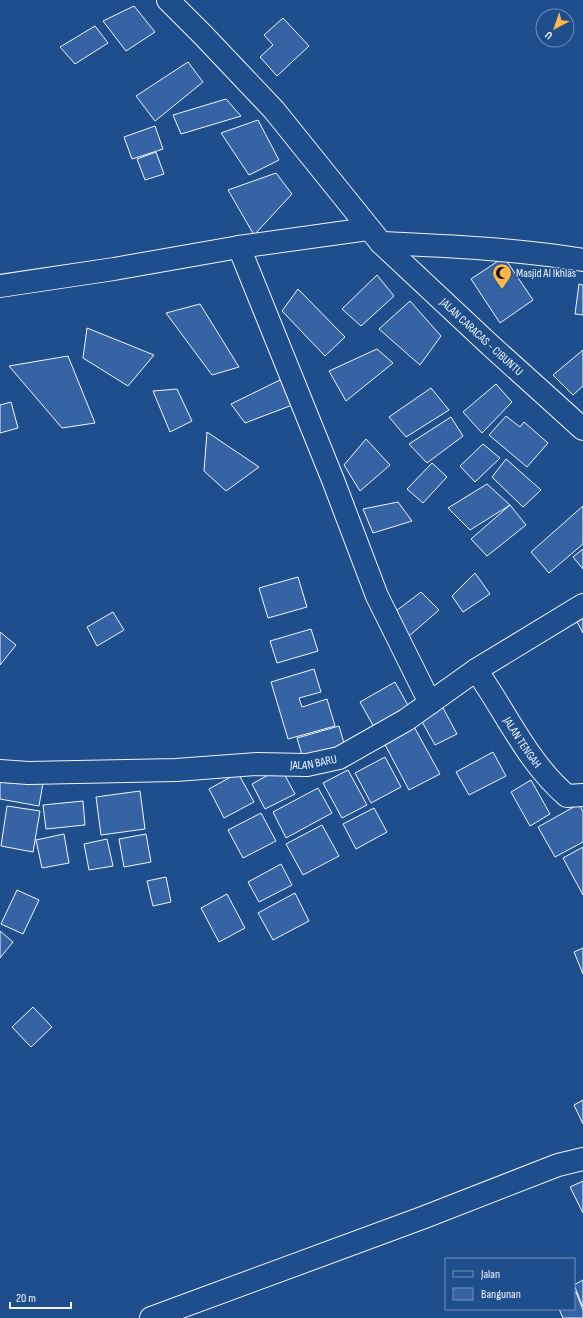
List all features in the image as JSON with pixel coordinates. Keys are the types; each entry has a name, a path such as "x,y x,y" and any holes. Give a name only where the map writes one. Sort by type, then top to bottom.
{"street":[{"name":"JALAN CARACAS - CIBUNTU","path":"168,0 274,110 375,236 484,340 583,429"},
{"path":"0,286 114,269 239,247 375,236 561,256 583,260"},
{"path":"239,247 333,480 377,596 430,703"},
{"name":"JALAN BARU","path":"0,771 28,773 83,773 176,770 257,764 307,765 339,758 406,720 476,670 583,605"},
{"name":"JALAN TENGAH","path":"476,670 507,720 542,771 567,796 583,795"},
{"path":"151,1318 422,1218 558,1165 583,1160"}],"building":[{"path":"134,6 155,32 126,51 103,21"},
{"path":"283,18 309,46 277,76 260,57 273,45 264,35"},
{"path":"95,26 108,43 75,64 60,47"},
{"path":"188,62 203,82 155,121 136,96"},
{"path":"226,99 241,116 181,134 173,115"},
{"path":"258,120 279,160 249,175 221,133"},
{"path":"155,126 163,149 132,159 124,137"},
{"path":"156,152 164,174 145,180 137,159"},
{"path":"276,173 292,194 254,235 228,190"},
{"name":"Masjid Al Ikhlas","path":"504,257 533,300 500,323 471,279"},
{"path":"377,275 394,296 361,326 342,309"},
{"path":"579,284 583,285 583,315 575,314"},
{"path":"298,289 345,337 325,356 282,311"},
{"path":"410,301 441,336 420,365 379,329"},
{"path":"200,304 239,367 212,375 166,313"},
{"path":"87,328 154,355 128,386 83,358"},
{"path":"377,349 393,363 346,401 329,371"},
{"path":"583,350 583,386 573,395 553,375"},
{"path":"68,356 95,423 62,428 9,366"},
{"path":"284,378 295,404 245,423 231,404"},
{"path":"496,384 512,402 482,433 463,412"},
{"path":"431,388 449,410 406,437 389,417"},
{"path":"177,389 192,421 170,432 153,391"},
{"path":"11,402 18,428 0,433 0,405"},
{"path":"506,416 520,427 524,422 548,443 527,467 489,435"},
{"path":"451,417 463,436 427,463 409,444"},
{"path":"207,432 259,467 226,491 204,471"},
{"path":"366,439 390,465 360,491 344,465"},
{"path":"483,444 500,458 475,482 460,466"},
{"path":"506,459 541,490 523,507 492,477"},
{"path":"432,463 447,477 423,503 407,489"},
{"path":"487,484 510,505 470,530 448,508"},
{"path":"398,502 412,521 373,533 363,509"},
{"path":"510,505 526,525 487,556 471,539"},
{"path":"583,506 583,544 549,573 531,552"},
{"path":"583,549 583,569 573,557"},
{"path":"475,573 490,594 463,612 452,596"},
{"path":"298,577 307,607 268,618 259,588"},
{"path":"421,592 439,610 409,636 396,611"},
{"path":"113,612 124,630 97,646 87,627"},
{"path":"583,618 583,633 577,622"},
{"path":"311,629 318,651 277,663 270,641"},
{"path":"0,632 16,645 0,665"},
{"path":"314,669 321,692 299,698 302,707 327,699 335,726 288,739 271,682"},
{"path":"395,682 410,709 375,729 360,702"},
{"path":"442,706 457,734 435,745 420,718"},
{"path":"412,723 440,774 409,790 382,739"},
{"path":"339,726 346,750 304,762 297,738"},
{"path":"493,752 506,776 469,795 456,772"},
{"path":"385,757 401,787 371,803 355,773"},
{"path":"281,768 295,794 265,809 252,784"},
{"path":"348,770 367,805 342,818 323,783"},
{"path":"238,773 254,802 224,818 209,789"},
{"path":"0,775 43,783 39,806 0,799"},
{"path":"531,780 550,814 530,826 511,792"},
{"path":"318,788 332,813 286,838 273,812"},
{"path":"140,791 145,829 101,835 96,797"},
{"path":"83,801 85,825 46,829 43,805"},
{"path":"579,804 583,812 583,842 555,857 538,827"},
{"path":"7,806 40,811 33,852 1,846"},
{"path":"374,808 387,832 356,849 343,824"},
{"path":"261,813 276,841 243,858 228,830"},
{"path":"322,825 339,856 303,875 286,844"},
{"path":"64,834 69,863 42,868 36,840"},
{"path":"146,834 151,862 124,867 119,839"},
{"path":"107,839 113,866 89,870 84,844"},
{"path":"583,847 583,895 563,858"},
{"path":"281,864 292,885 259,902 248,882"},
{"path":"166,877 171,902 153,906 147,881"},
{"path":"17,890 39,900 23,934 1,924"},
{"path":"295,893 309,921 273,940 258,913"},
{"path":"227,894 245,928 219,942 201,908"},
{"path":"0,931 13,942 0,958"},
{"path":"583,948 583,974 574,952"},
{"path":"33,1007 52,1027 31,1047 12,1027"},
{"path":"583,1100 583,1124 574,1105"},
{"path":"583,1181 583,1213 570,1187"},
{"path":"583,1280 583,1307 575,1287 575,1284"},
{"path":"575,1292 583,1310 583,1318 563,1318 559,1310 575,1310"}],"place":[{"name":"Masjid Al Ikhlas","path":"502,290"}]}
